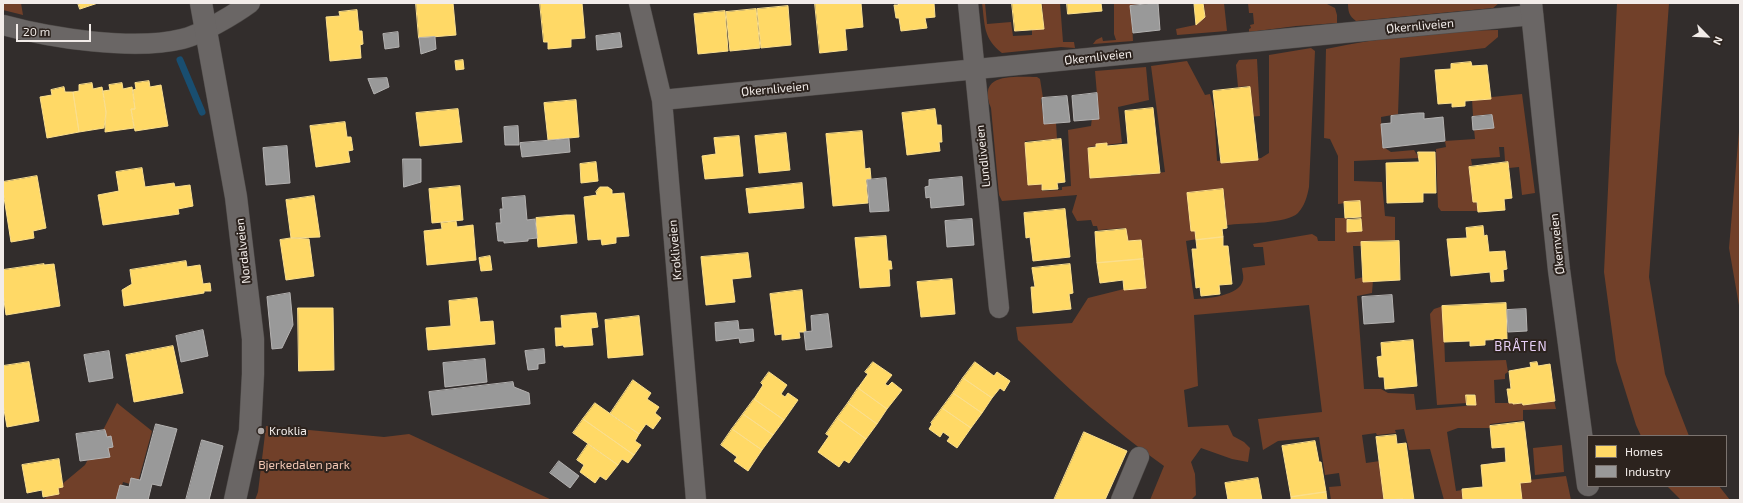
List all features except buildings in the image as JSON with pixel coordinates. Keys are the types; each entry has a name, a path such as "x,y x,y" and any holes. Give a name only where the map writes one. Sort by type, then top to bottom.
{"street":[{"name":"Nordalveien","path":"201,3 236,197 253,339 250,431 234,500"},
{"path":"3,25 55,36 103,42 140,44 164,42 184,38 206,28 250,3"},
{"name":"Krokliveien","path":"639,3 662,100 696,500"},
{"name":"Lundliveien","path":"968,3 999,308"},
{"name":"Økernliveien","path":"662,100 1322,35 1532,9"},
{"name":"Økernveien","path":"1532,9 1560,270 1587,477"},
{"path":"1121,500 1139,456"},
{"name":"Økernveien","path":"1589,487 1592,500"}],"green space":[{"path":"3,3 21,3 23,15 3,10"},
{"path":"982,3 985,3 987,24 1011,22 1013,36 1032,35 1032,29 1044,28 1042,3 1060,3 1063,42 1074,42 1075,48 1061,47 1002,53 991,42 986,31"},
{"path":"1114,3 1159,3 1131,5 1133,41 1093,44 1096,40 1102,37 1103,41 1116,40 1114,34"},
{"path":"1204,3 1224,3 1227,31 1177,35 1176,29 1195,25 1205,16"},
{"path":"1248,3 1325,3 1335,8 1337,23 1249,32 1249,29 1251,28 1250,25 1254,24 1253,13 1249,13"},
{"path":"1348,3 1499,3 1493,8 1356,21 1349,13"},
{"path":"1617,3 1669,3 1649,277 1665,374 1689,435 1641,435 1616,361 1604,272"},
{"path":"1498,30 1498,37 1485,48 1400,58 1398,114 1381,117 1382,146 1391,152 1414,150 1419,158 1354,161 1354,181 1382,182 1385,216 1395,217 1395,240 1363,241 1363,246 1353,246 1355,279 1364,277 1373,280 1372,293 1357,296 1364,389 1381,389 1388,393 1414,394 1416,410 1476,405 1475,394 1466,395 1467,403 1437,405 1430,314 1434,309 1443,306 1445,362 1506,360 1508,372 1505,374 1505,379 1494,380 1495,403 1513,404 1554,401 1556,409 1523,410 1523,420 1490,424 1490,428 1458,428 1447,432 1456,491 1462,490 1464,500 1444,500 1430,449 1409,450 1404,429 1395,430 1396,433 1362,435 1366,463 1380,461 1384,500 1331,500 1329,487 1341,486 1339,473 1325,475 1319,437 1278,441 1263,450 1258,419 1322,412 1309,305 1194,315 1198,386 1184,390 1188,427 1228,425 1233,436 1244,442 1250,448 1248,462 1232,459 1201,448 1191,462 1195,474 1196,495 1191,500 1150,500 1164,466 1107,422 1053,373 1018,340 1016,327 1072,323 1088,298 1124,289 1146,287 1141,240 1127,241 1125,228 1098,230 1097,226 1093,226 1091,220 1077,221 1072,212 1077,195 1002,201 999,195 991,108 988,96 989,88 993,82 1009,77 1037,77 1040,79 1043,98 1041,99 1044,124 1056,123 1057,139 1025,141 1028,184 1041,183 1042,191 1062,190 1062,187 1071,186 1068,130 1091,126 1092,118 1099,118 1095,71 1146,67 1149,100 1118,107 1122,143 1088,147 1090,174 1131,172 1131,176 1165,172 1151,66 1187,61 1205,95 1210,94 1214,110 1217,161 1261,158 1269,153 1269,55 1311,48 1315,51 1309,187 1305,201 1298,213 1292,217 1275,221 1227,225 1224,191 1189,194 1197,239 1186,241 1194,299 1206,298 1222,296 1236,290 1241,285 1243,280 1242,268 1265,265 1263,247 1254,247 1253,244 1312,234 1317,237 1318,241 1335,241 1335,218 1347,218 1348,232 1362,231 1360,201 1338,204 1338,156 1330,139 1324,138 1326,49 1412,35"},
{"path":"1257,59 1260,116 1249,117 1247,86 1238,87 1236,65 1239,60"},
{"path":"1522,94 1535,193 1522,195 1519,167 1509,168 1508,161 1505,161 1504,147 1499,147 1500,157 1471,159 1472,165 1469,166 1474,200 1476,200 1478,211 1441,211 1438,207 1436,149 1446,147 1445,141 1475,139 1474,129 1493,127 1491,114 1473,116 1472,99"},
{"path":"1740,120 1740,311 1729,248"},
{"path":"117,403 152,431 137,486 123,482 118,500 43,500 85,465"},
{"name":"Bjerkedalen park","path":"266,426 384,437 409,434 552,500 255,500 258,492"},
{"path":"1562,445 1564,472 1535,475 1533,448"},
{"path":"1566,476 1571,500 1522,500 1519,481"},
{"path":"1668,487 1720,487 1730,500 1681,500"}],"waterway":[{"path":"180,60 202,112"}],"place":[{"name":"Kroklia","path":"261,431"}],"district":[{"name":"BRÅTEN","path":"1521,347"}]}
